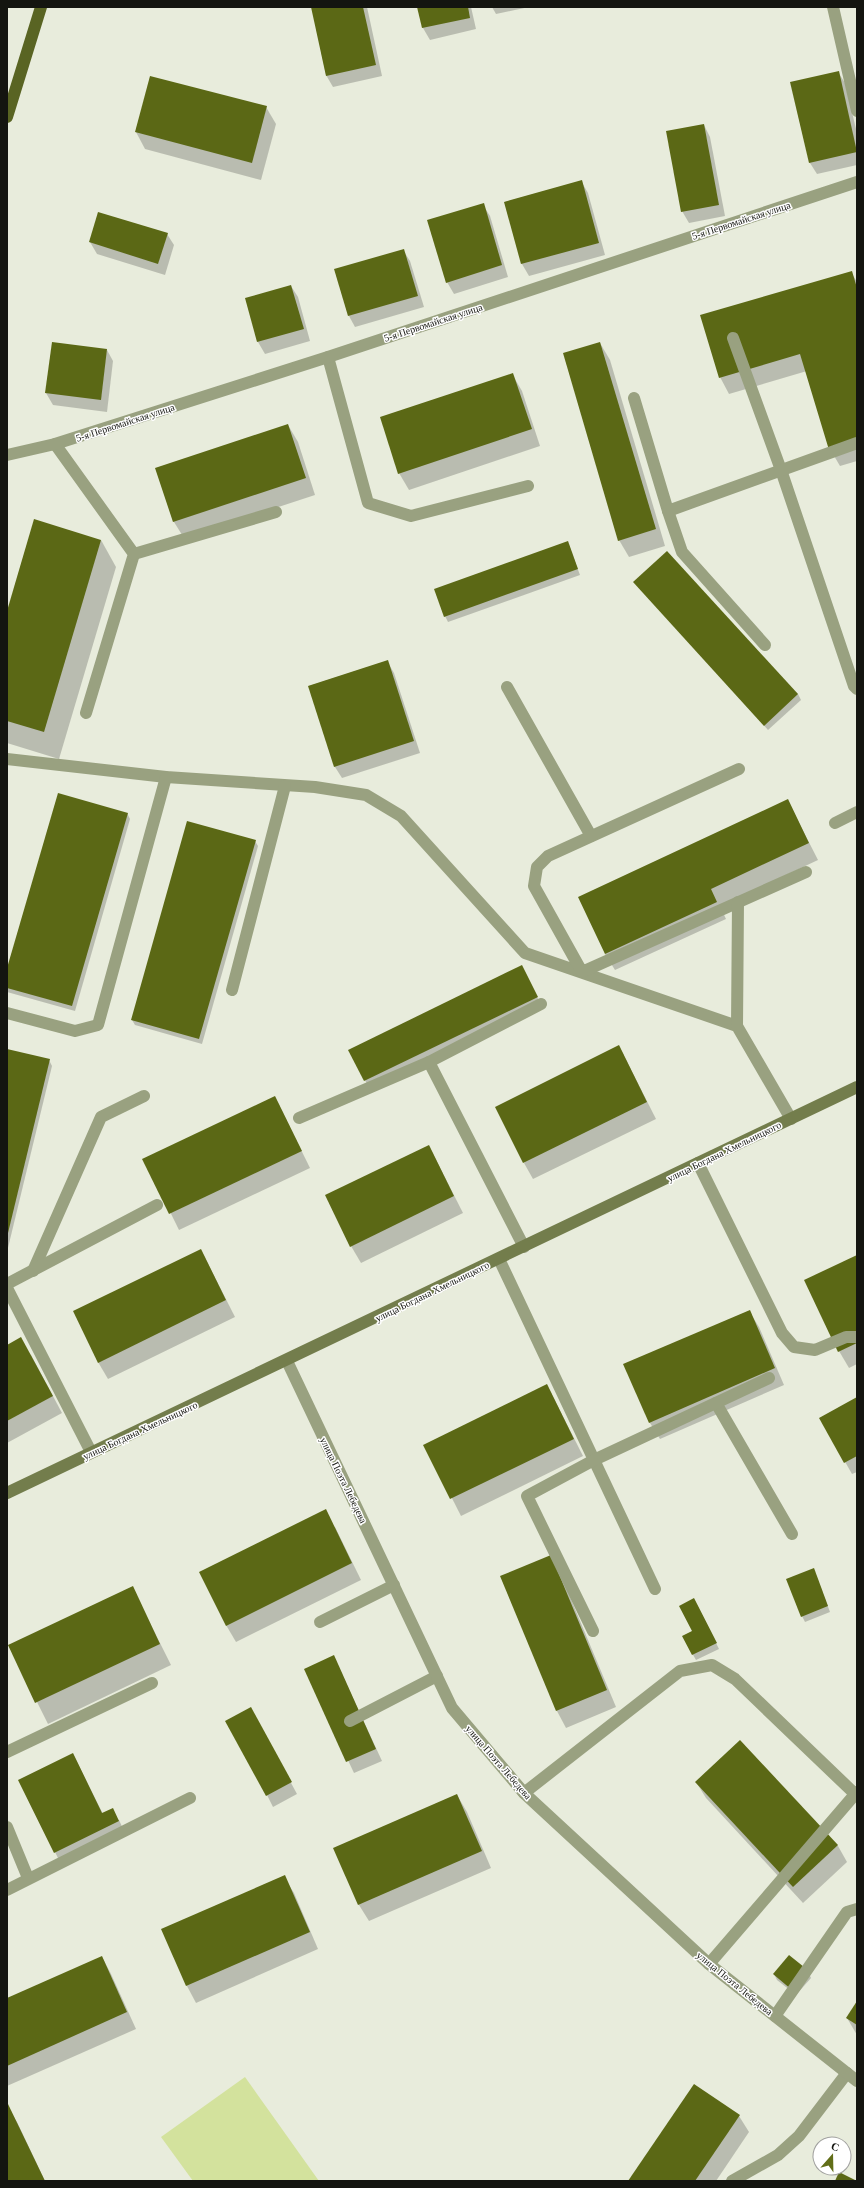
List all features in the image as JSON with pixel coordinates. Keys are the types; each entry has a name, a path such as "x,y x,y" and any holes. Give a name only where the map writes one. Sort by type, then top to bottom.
{"main road":[{"path":"7,117 41,7"},
{"name":"улица Богдана Хмельницкого","path":"7,1493 91,1452 287,1361 857,1088"}],"street":[{"path":"834,7 857,111"},
{"name":"5-я Первомайская улица","path":"7,455 55,444 328,357 857,182"},
{"path":"733,338 781,470 854,686 857,689"},
{"path":"328,357 368,502 411,516 528,486"},
{"path":"634,398 682,552 765,645"},
{"path":"668,511 857,443"},
{"path":"55,444 134,554"},
{"path":"134,554 276,512"},
{"path":"86,713 134,554"},
{"path":"506,686 591,836"},
{"path":"7,759 166,777 315,787 366,795 402,816 525,953 737,1026"},
{"path":"582,972 534,886 537,867 548,856 739,769"},
{"path":"7,1013 75,1031 98,1024 166,777"},
{"path":"232,990 285,786"},
{"path":"835,823 857,812"},
{"path":"582,972 806,872"},
{"path":"738,902 737,1026 791,1119"},
{"path":"299,1118 428,1062 541,1004"},
{"path":"428,1062 524,1247"},
{"path":"33,1271 101,1117 144,1096"},
{"path":"698,1163 782,1333 794,1347 815,1350 846,1337 857,1337"},
{"path":"7,1284 157,1205"},
{"path":"499,1259 655,1589"},
{"path":"7,1288 91,1452"},
{"name":"улица Поэта Лебедева","path":"287,1361 452,1708 524,1793 709,1964 857,2081"},
{"path":"593,1631 528,1496 594,1460 769,1378"},
{"path":"716,1403 792,1534"},
{"path":"320,1622 394,1585"},
{"path":"524,1793 680,1671 712,1665 735,1680 856,1793 709,1964"},
{"path":"350,1721 437,1676"},
{"path":"7,1752 152,1683"},
{"path":"7,1890 28,1878 190,1798"},
{"path":"7,1826 28,1878"},
{"path":"775,2016 847,1912 857,1909"},
{"path":"732,2181 778,2155 799,2136 847,2073"}],"green space":[{"path":"245,2077 319,2181 193,2181 161,2137"}],"building":[{"path":"311,7 363,7 376,65 326,76"},
{"path":"417,7 468,7 470,18 422,28"},
{"path":"839,71 857,152 809,163 790,82"},
{"path":"150,76 267,106 252,163 135,132"},
{"path":"704,124 719,205 681,212 666,131"},
{"path":"582,180 599,243 521,264 504,202"},
{"path":"484,203 502,265 446,283 427,220"},
{"path":"98,212 168,233 158,264 89,242"},
{"path":"404,249 418,296 348,316 334,269"},
{"path":"852,271 857,288 857,441 829,450 800,354 719,378 700,315"},
{"path":"291,285 304,329 257,342 245,298"},
{"path":"52,342 107,349 101,400 45,393"},
{"path":"600,342 656,529 618,541 563,353"},
{"path":"513,373 532,429 398,474 380,417"},
{"path":"288,424 306,478 173,522 155,468"},
{"path":"34,519 101,540 44,732 7,721 7,611"},
{"path":"568,541 578,569 444,617 434,589"},
{"path":"667,551 798,694 764,726 633,582"},
{"path":"388,660 414,741 334,767 308,686"},
{"path":"58,793 128,813 72,1006 7,988 7,968"},
{"path":"788,799 809,843 711,889 717,902 605,954 578,897"},
{"path":"187,821 256,840 199,1039 131,1020"},
{"path":"522,965 538,997 364,1081 348,1050"},
{"path":"619,1045 647,1102 523,1163 495,1107"},
{"path":"7,1049 50,1059 8,1233 7,1233"},
{"path":"275,1096 302,1151 169,1214 142,1159"},
{"path":"429,1145 454,1196 350,1247 325,1195"},
{"path":"201,1249 226,1300 98,1363 73,1311"},
{"path":"857,1255 857,1343 838,1352 804,1280"},
{"path":"750,1310 775,1368 649,1423 623,1364"},
{"path":"21,1337 53,1396 7,1421 7,1345"},
{"path":"547,1384 574,1439 450,1499 423,1445"},
{"path":"857,1397 857,1456 844,1463 819,1418"},
{"path":"326,1509 352,1563 226,1626 199,1572"},
{"path":"551,1555 607,1690 556,1711 500,1576"},
{"path":"814,1568 828,1606 801,1617 786,1579"},
{"path":"133,1586 160,1644 35,1703 8,1645"},
{"path":"694,1598 717,1643 692,1655 682,1636 692,1631 679,1606"},
{"path":"334,1655 376,1749 346,1762 304,1669"},
{"path":"251,1707 292,1782 266,1796 225,1721"},
{"path":"740,1740 838,1845 793,1887 695,1782"},
{"path":"73,1753 102,1813 113,1808 119,1821 54,1853 18,1780"},
{"path":"457,1794 482,1851 358,1905 333,1848"},
{"path":"285,1875 310,1932 186,1986 161,1929"},
{"path":"789,1955 809,1971 792,1990 773,1974"},
{"path":"102,1956 127,2012 7,2066 7,1998"},
{"path":"857,2001 857,2025 846,2018"},
{"path":"694,2084 740,2115 695,2181 628,2181"},
{"path":"8,2104 45,2181 7,2181"},
{"path":"837,2176 847,2176 857,2181 835,2181"}]}
